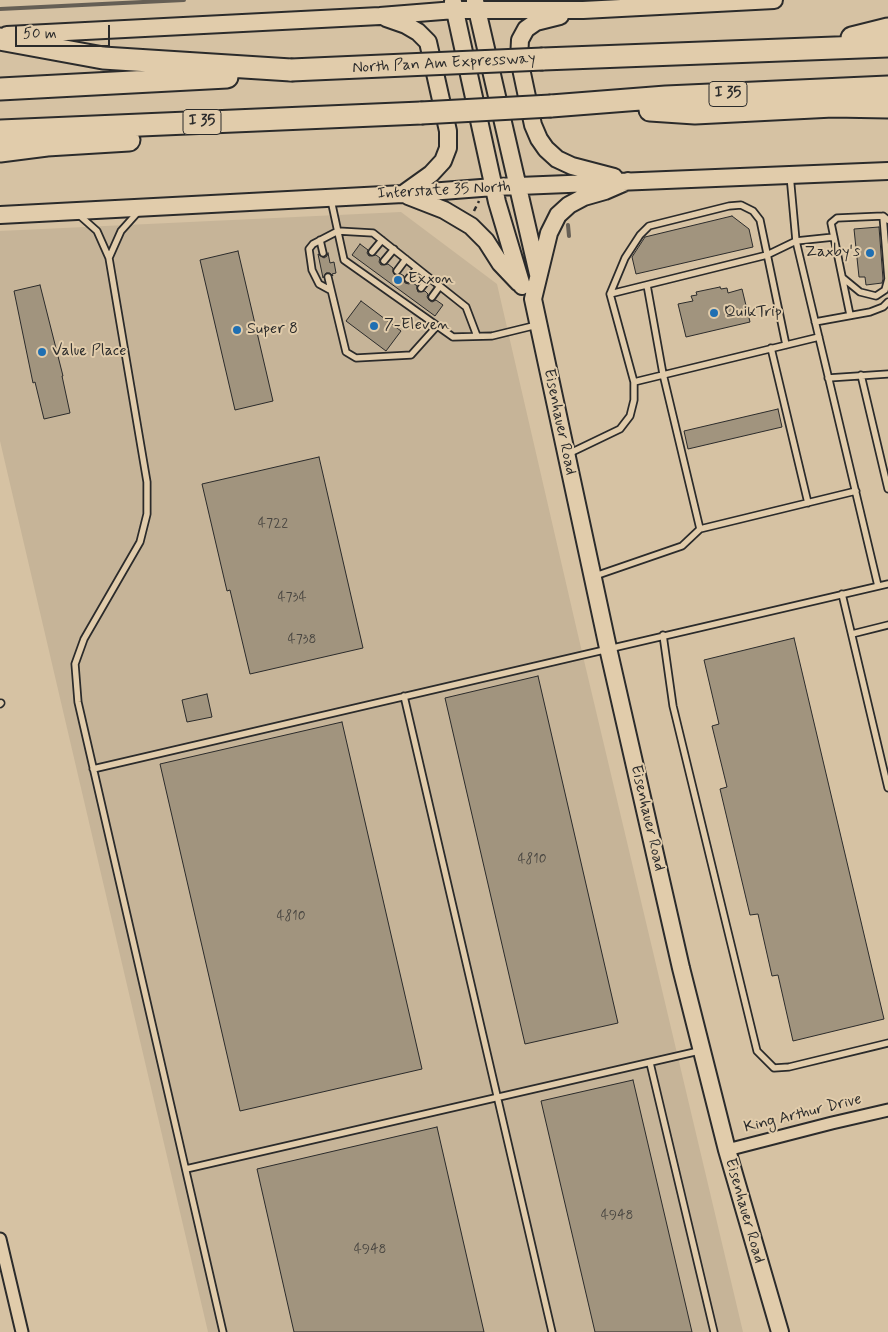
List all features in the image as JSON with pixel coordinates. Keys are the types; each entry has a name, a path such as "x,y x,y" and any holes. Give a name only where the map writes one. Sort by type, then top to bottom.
{"highway":[{"path":"809,48 888,29"},
{"path":"0,39 103,58 291,70"},
{"name":"North Pan Am Expressway","path":"0,89 273,75 291,70 888,46"},
{"name":"I 35","path":"0,131 559,106 666,98 888,87"},
{"path":"559,106 695,113 833,106 888,107"},
{"path":"0,151 47,145 246,135 412,113"}],"main road":[{"path":"380,16 413,0"},
{"path":"520,0 583,10"},
{"path":"0,35 380,16 453,5 583,10 774,0"},
{"name":"Eisenhauer Road","path":"453,5 494,188 522,286 533,298"},
{"name":"Eisenhauer Road","path":"476,5 539,276 533,298 608,648 678,959 726,1150 777,1331"},
{"path":"583,10 536,22 526,29 520,40 519,59 533,125 546,149 557,159 572,166 628,181"},
{"path":"380,16 418,32 428,42 448,131 448,148 443,161 431,174 403,194"},
{"name":"Interstate 35 North","path":"0,215 403,194 518,186 888,171"},
{"path":"539,276 549,233 558,215 569,205 584,197 605,191 628,181"},
{"path":"403,194 444,210 471,226 486,241 500,262 522,286"}],"street":[{"name":"King Arthur Drive","path":"726,1150 888,1110"},
{"path":"0,1239 22,1332"}],"lane":[{"path":"790,174 796,241 878,586"},
{"path":"331,198 344,260 453,338 492,336 539,324"},
{"path":"566,455 620,429 630,416 634,400 634,382 610,294 625,258 640,235 649,226 729,206 741,205 753,211 760,220 786,345"},
{"path":"109,258 121,231 134,215 144,207"},
{"path":"73,211 97,231 109,258 148,482 147,514 140,542 84,639 75,664 78,702 223,1332"},
{"path":"843,278 860,292 876,296 884,290 888,278 886,218 837,218 831,223 850,315"},
{"path":"330,290 319,284 312,270 309,249 313,244 338,231 373,233 466,307 477,336"},
{"path":"610,294 768,255 796,241 834,237"},
{"path":"320,240 323,253"},
{"path":"372,252 382,240"},
{"path":"384,261 394,250"},
{"path":"397,271 406,259"},
{"path":"358,270 363,263"},
{"path":"408,279 417,268"},
{"path":"370,279 376,272"},
{"path":"328,277 346,352 356,358 411,355 437,326"},
{"path":"421,288 429,278"},
{"path":"384,288 389,282"},
{"path":"648,285 663,374 700,529"},
{"path":"432,297 440,286"},
{"path":"395,296 400,290"},
{"path":"408,305 412,299"},
{"path":"815,322 870,312 883,307 888,302"},
{"path":"420,314 424,308"},
{"path":"634,382 819,337"},
{"path":"771,348 808,502"},
{"path":"828,378 888,374"},
{"path":"862,376 888,489"},
{"path":"593,577 682,546 700,529 856,491"},
{"path":"93,769 662,635 888,584"},
{"path":"842,594 888,788"},
{"path":"852,634 888,625"},
{"path":"662,635 673,706 757,1052 774,1068 789,1067 888,1043"},
{"path":"404,696 552,1332"},
{"path":"186,1169 701,1051"},
{"path":"650,1062 714,1332"}],"path":[{"path":"470,216 479,203 479,195"}],"shaded area":[{"path":"401,212 497,284 743,1332 208,1332 0,441 0,231"}],"building":[{"name":"QuikTrip","path":"732,216 749,229 753,247 636,274 632,257 645,237"},
{"name":"Zaxby's","path":"879,227 883,279 882,283 866,285 865,277 859,277 854,229"},
{"name":"Exxon","path":"360,244 368,250 369,256 376,255 380,258 379,262 381,265 388,264 393,268 395,275 401,274 404,276 405,283 409,284 412,282 417,286 418,292 425,291 428,294 429,300 432,302 436,300 443,305 435,316 352,255"},
{"name":"Super 8","path":"238,251 273,401 235,410 200,260"},
{"path":"328,253 330,263 334,262 336,273 332,274 333,276 330,273 326,273 323,278 318,254 324,258"},
{"name":"Value Place","path":"40,285 63,376 70,413 44,419 35,382 33,383 14,291"},
{"name":"QuikTrip","path":"720,287 721,289 727,288 728,293 742,289 750,322 686,337 678,304 693,301 691,296 697,295 696,292"},
{"name":"7-Eleven","path":"361,301 401,331 386,351 346,321"},
{"path":"778,409 782,427 688,449 684,431"},
{"path":"319,457 363,648 250,674 230,590 227,591 202,484"},
{"path":"794,638 884,1019 793,1041 778,975 772,976 758,914 750,915 720,789 727,787 712,726 719,724 704,660"},
{"path":"538,676 618,1023 525,1044 445,698"},
{"path":"207,694 212,717 187,722 182,700"},
{"path":"342,722 422,1069 240,1111 160,764"},
{"path":"633,1080 692,1332 595,1332 541,1101"},
{"path":"437,1127 484,1332 294,1332 257,1169"}],"waterway":[{"path":"0,9 184,0"},
{"path":"568,225 569,236"}],"place":[{"name":"Zaxby's","path":"870,253"},
{"name":"Exxon","path":"398,280"},
{"name":"QuikTrip","path":"714,313"},
{"name":"7-Eleven","path":"374,326"},
{"name":"Super 8","path":"237,330"},
{"name":"Value Place","path":"42,352"}]}
